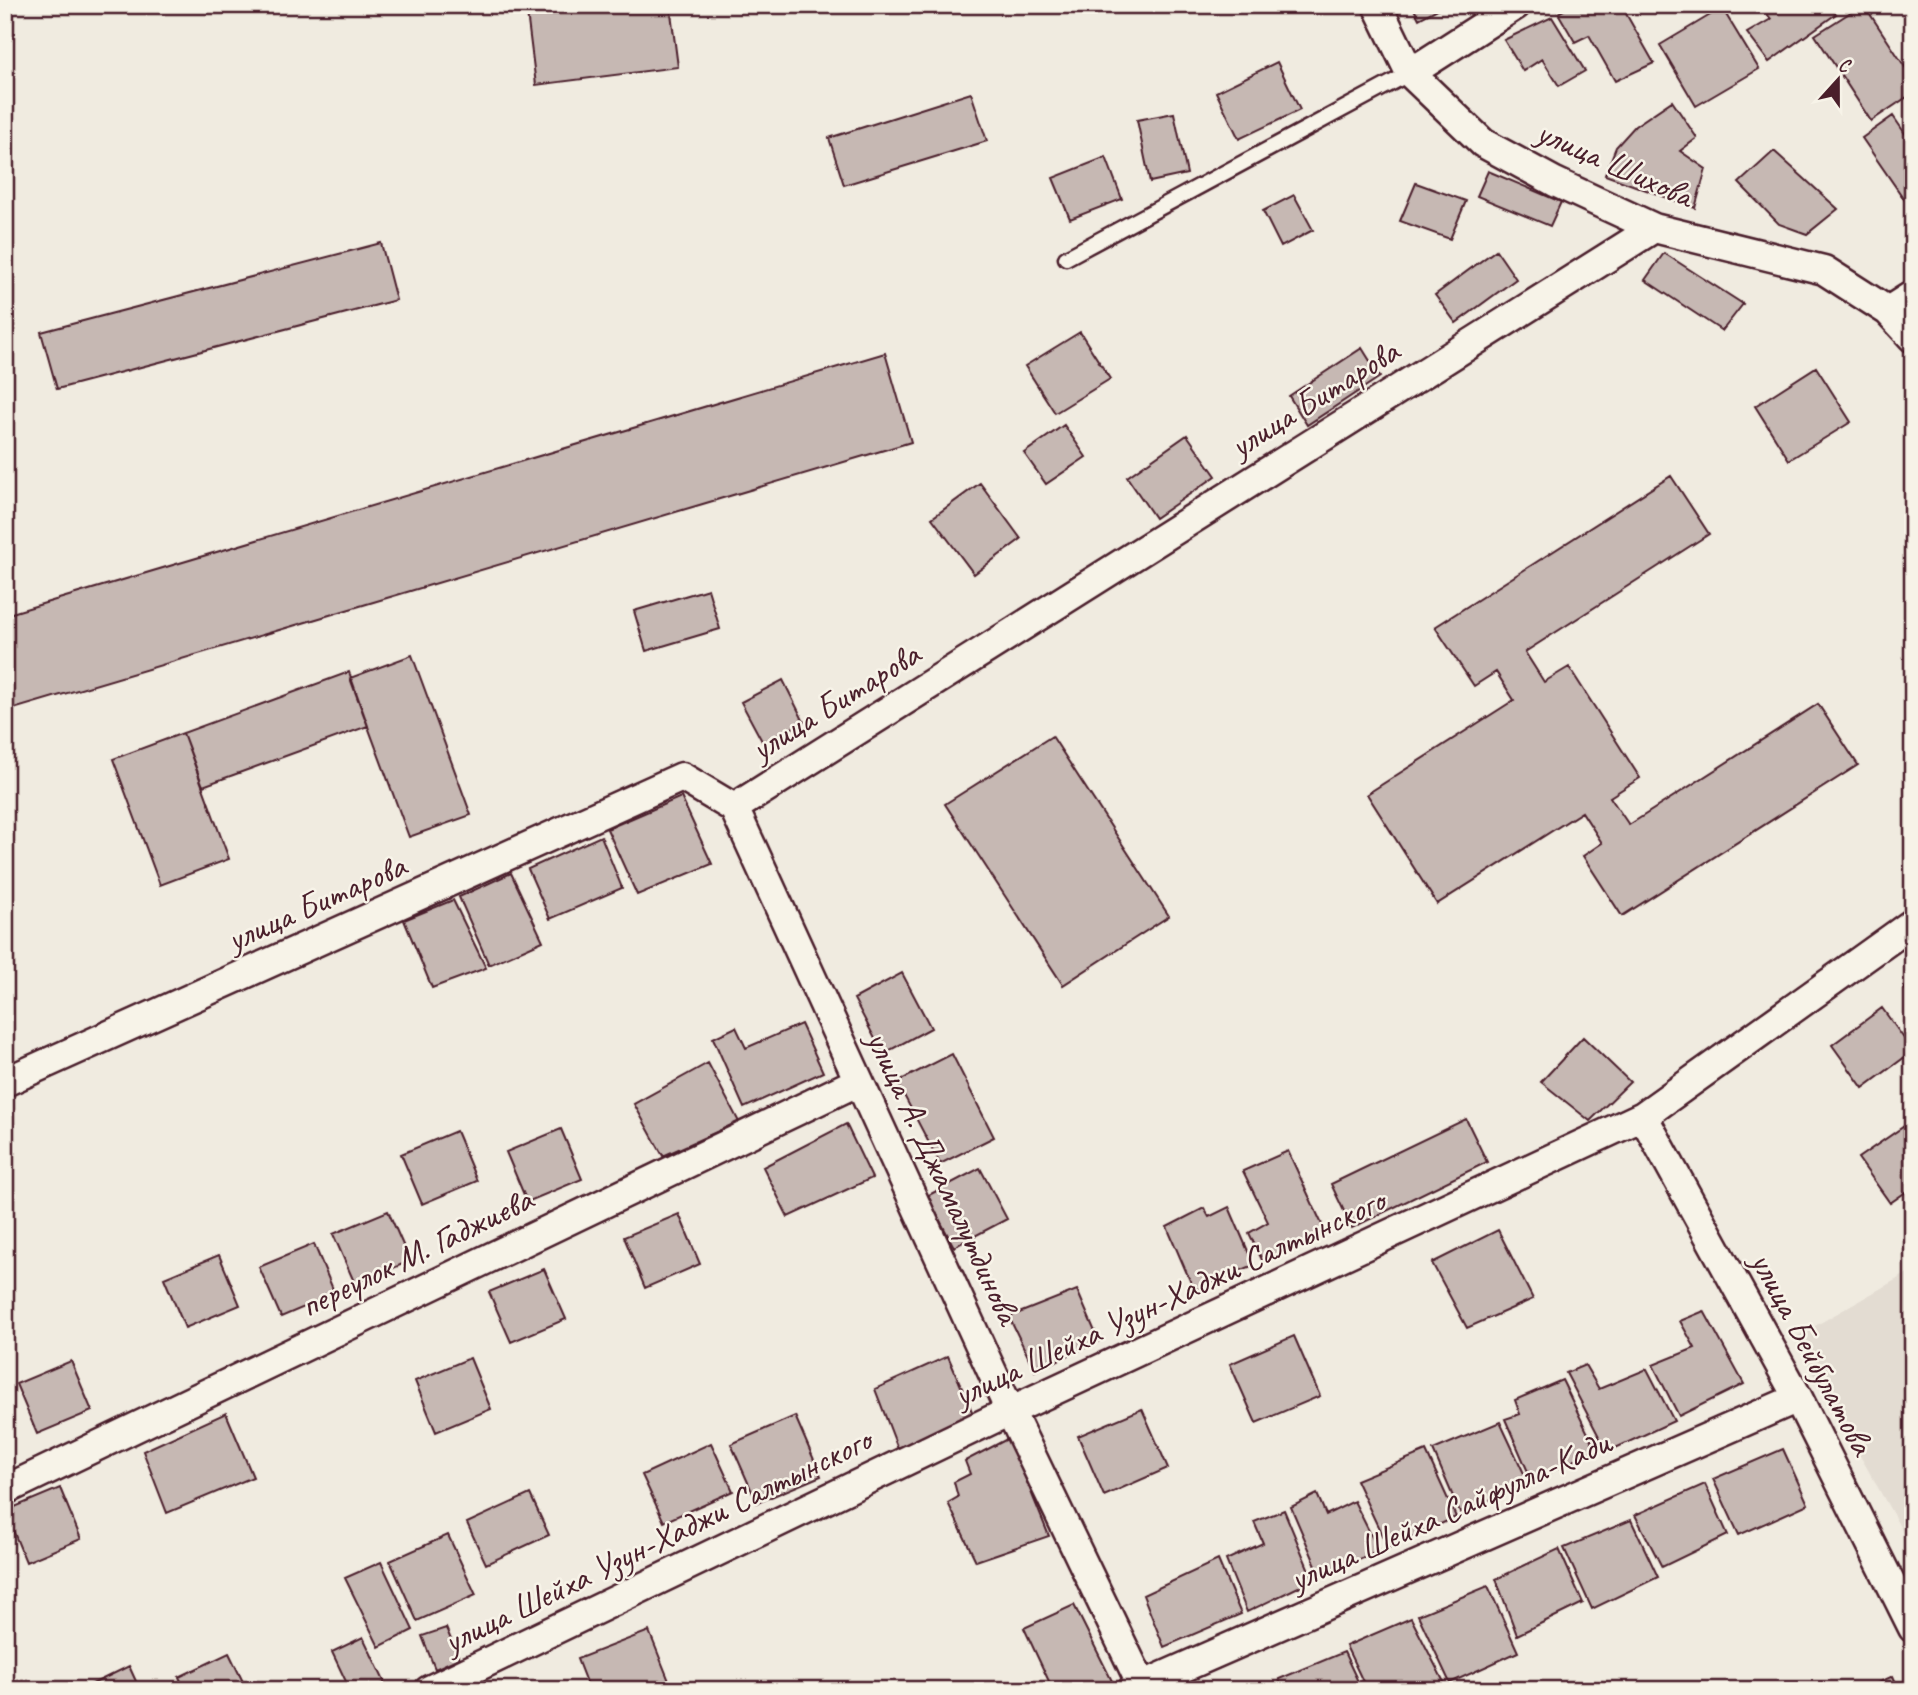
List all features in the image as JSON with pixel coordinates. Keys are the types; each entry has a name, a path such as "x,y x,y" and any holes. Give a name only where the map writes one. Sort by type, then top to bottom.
{"street":[{"name":"улица Шихова","path":"1377,5 1410,73 1483,143 1555,182 1654,228 1824,270 1888,311 1913,338"},
{"path":"1410,73 1516,5"},
{"name":"улица Битарова","path":"5,1082 682,777 734,808 1654,228"},
{"path":"1888,311 1913,295"},
{"name":"улица А. Джамалутдинова","path":"734,808 1139,1688"},
{"name":"улица Шейха Узун-Хаджи Салтынского","path":"429,1690 1010,1411 1643,1116 1913,923"},
{"name":"переулок М. Гаджиева","path":"5,1490 859,1081"},
{"name":"улица Бейбулатова","path":"1643,1116 1798,1398 1913,1629"},
{"name":"улица Шейха Сайфулла-Кади","path":"1139,1688 1798,1398"}],"lane":[{"path":"1066,258 1410,73"}],"shaded area":[{"path":"1913,1270 1913,1550 1794,1338"}],"building":[{"path":"526,5 670,5 678,67 536,85"},
{"path":"1412,5 1445,5 1419,19"},
{"path":"1573,5 1621,5 1654,63 1615,81 1589,35 1575,42 1558,13"},
{"path":"1760,5 1830,5 1836,14 1769,62 1747,33 1771,19"},
{"path":"1862,5 1913,79 1913,93 1871,121 1815,35"},
{"path":"1722,8 1759,69 1696,106 1660,45"},
{"path":"1552,17 1585,71 1559,86 1542,59 1523,71 1504,40"},
{"path":"1277,62 1300,110 1239,139 1216,92"},
{"path":"971,93 987,141 844,185 829,138"},
{"path":"1672,101 1697,138 1680,151 1706,169 1695,208 1605,175 1616,147 1635,126"},
{"path":"1174,113 1187,174 1150,182 1137,120"},
{"path":"1893,116 1913,145 1913,212 1862,138"},
{"path":"1774,151 1838,209 1807,234 1779,224 1739,183"},
{"path":"1106,157 1122,199 1070,219 1053,178"},
{"path":"1488,171 1561,202 1550,226 1477,196"},
{"path":"1416,183 1466,201 1450,239 1400,221"},
{"path":"1294,195 1313,230 1281,247 1263,211"},
{"path":"381,243 396,300 57,389 41,332"},
{"path":"1496,250 1516,279 1456,323 1435,295"},
{"path":"1664,253 1743,304 1722,331 1645,280"},
{"path":"1080,332 1110,379 1055,413 1025,366"},
{"path":"1362,348 1380,377 1307,425 1289,396"},
{"path":"885,353 911,442 7,711 5,615"},
{"path":"1816,367 1851,422 1789,460 1755,406"},
{"path":"1064,425 1086,457 1046,484 1024,453"},
{"path":"1187,435 1216,476 1155,518 1127,477"},
{"path":"1671,476 1709,534 1525,652 1544,682 1569,667 1640,778 1610,797 1629,825 1818,704 1858,765 1622,916 1583,856 1602,843 1582,812 1437,904 1367,794 1514,700 1496,672 1474,686 1435,627"},
{"path":"980,483 1021,539 974,574 932,518"},
{"path":"708,589 720,629 646,651 634,611"},
{"path":"412,655 471,815 409,837 350,678"},
{"path":"349,672 368,726 203,786 183,733"},
{"path":"783,680 804,722 763,743 741,702"},
{"path":"183,733 229,859 160,885 113,759"},
{"path":"1052,736 1169,916 1063,985 945,804"},
{"path":"681,797 712,864 637,895 607,829"},
{"path":"601,836 622,888 550,919 528,869"},
{"path":"511,873 543,941 489,965 459,897"},
{"path":"453,900 486,968 432,988 404,920"},
{"path":"902,973 931,1028 883,1054 854,999"},
{"path":"1913,982 1913,1001 1904,988"},
{"path":"1882,1008 1913,1051 1863,1088 1832,1045"},
{"path":"801,1024 823,1072 744,1108 713,1038 736,1027 746,1048"},
{"path":"1583,1037 1630,1082 1590,1121 1541,1082"},
{"path":"952,1054 994,1137 940,1164 897,1082"},
{"path":"708,1063 739,1122 663,1156 634,1104"},
{"path":"1466,1119 1487,1162 1352,1228 1331,1184"},
{"path":"1913,1120 1913,1187 1890,1203 1858,1158"},
{"path":"846,1124 872,1178 788,1217 763,1167"},
{"path":"561,1129 582,1179 527,1202 506,1152"},
{"path":"456,1131 477,1181 422,1204 401,1154"},
{"path":"1288,1151 1326,1233 1263,1262 1249,1233 1268,1222 1243,1171"},
{"path":"980,1168 1007,1219 954,1247 927,1196"},
{"path":"1229,1207 1254,1265 1194,1290 1167,1227 1204,1208 1209,1217"},
{"path":"388,1211 410,1261 355,1284 333,1234"},
{"path":"679,1214 700,1264 645,1288 624,1237"},
{"path":"1498,1230 1533,1299 1467,1328 1432,1263"},
{"path":"314,1244 335,1294 281,1317 259,1267"},
{"path":"219,1255 240,1305 185,1328 164,1278"},
{"path":"544,1269 566,1319 511,1342 489,1292"},
{"path":"1077,1290 1099,1341 1035,1371 1009,1317"},
{"path":"1704,1311 1744,1384 1679,1416 1653,1365 1695,1348 1680,1321"},
{"path":"1294,1336 1320,1396 1256,1423 1230,1364"},
{"path":"948,1356 974,1416 898,1449 875,1389"},
{"path":"470,1358 491,1409 436,1432 415,1381"},
{"path":"71,1361 92,1411 37,1434 16,1384"},
{"path":"1585,1365 1599,1389 1647,1369 1674,1421 1607,1452 1566,1373"},
{"path":"1562,1380 1596,1450 1532,1481 1505,1419 1520,1414 1515,1400"},
{"path":"1142,1409 1168,1468 1104,1496 1078,1436"},
{"path":"226,1413 253,1477 167,1513 143,1451"},
{"path":"795,1416 821,1476 757,1503 731,1444"},
{"path":"1500,1422 1528,1482 1460,1513 1433,1450"},
{"path":"1009,1438 1049,1536 976,1561 948,1503 958,1497 954,1482 970,1474 965,1461"},
{"path":"711,1443 733,1491 664,1522 642,1475"},
{"path":"1783,1449 1808,1504 1739,1535 1713,1479"},
{"path":"1426,1451 1456,1517 1388,1548 1356,1480"},
{"path":"1705,1484 1728,1535 1662,1567 1635,1515"},
{"path":"60,1488 81,1539 26,1562 5,1511"},
{"path":"530,1494 549,1535 486,1564 467,1523"},
{"path":"1317,1494 1326,1515 1354,1501 1379,1551 1321,1577 1291,1507"},
{"path":"1284,1510 1313,1580 1247,1612 1226,1560 1263,1543 1254,1522"},
{"path":"1631,1520 1658,1577 1592,1609 1564,1548"},
{"path":"448,1535 476,1595 417,1621 390,1561"},
{"path":"1559,1549 1583,1603 1517,1635 1496,1579"},
{"path":"1218,1560 1241,1614 1164,1647 1143,1595"},
{"path":"381,1562 413,1630 379,1647 345,1578"},
{"path":"1488,1586 1518,1652 1450,1683 1418,1615"},
{"path":"1074,1605 1112,1681 1090,1690 1053,1690 1024,1628"},
{"path":"1411,1618 1448,1690 1367,1690 1346,1646"},
{"path":"446,1628 459,1658 435,1669 422,1636"},
{"path":"649,1631 669,1681 647,1690 589,1690 577,1659"},
{"path":"363,1637 385,1683 371,1690 350,1690 332,1652"},
{"path":"1344,1652 1362,1690 1283,1690 1279,1679"},
{"path":"229,1653 247,1690 185,1690 179,1677"},
{"path":"129,1666 140,1690 80,1690"},
{"path":"1893,1676 1899,1690 1862,1690"},
{"path":"1274,1683 1277,1690 1259,1690"}]}
